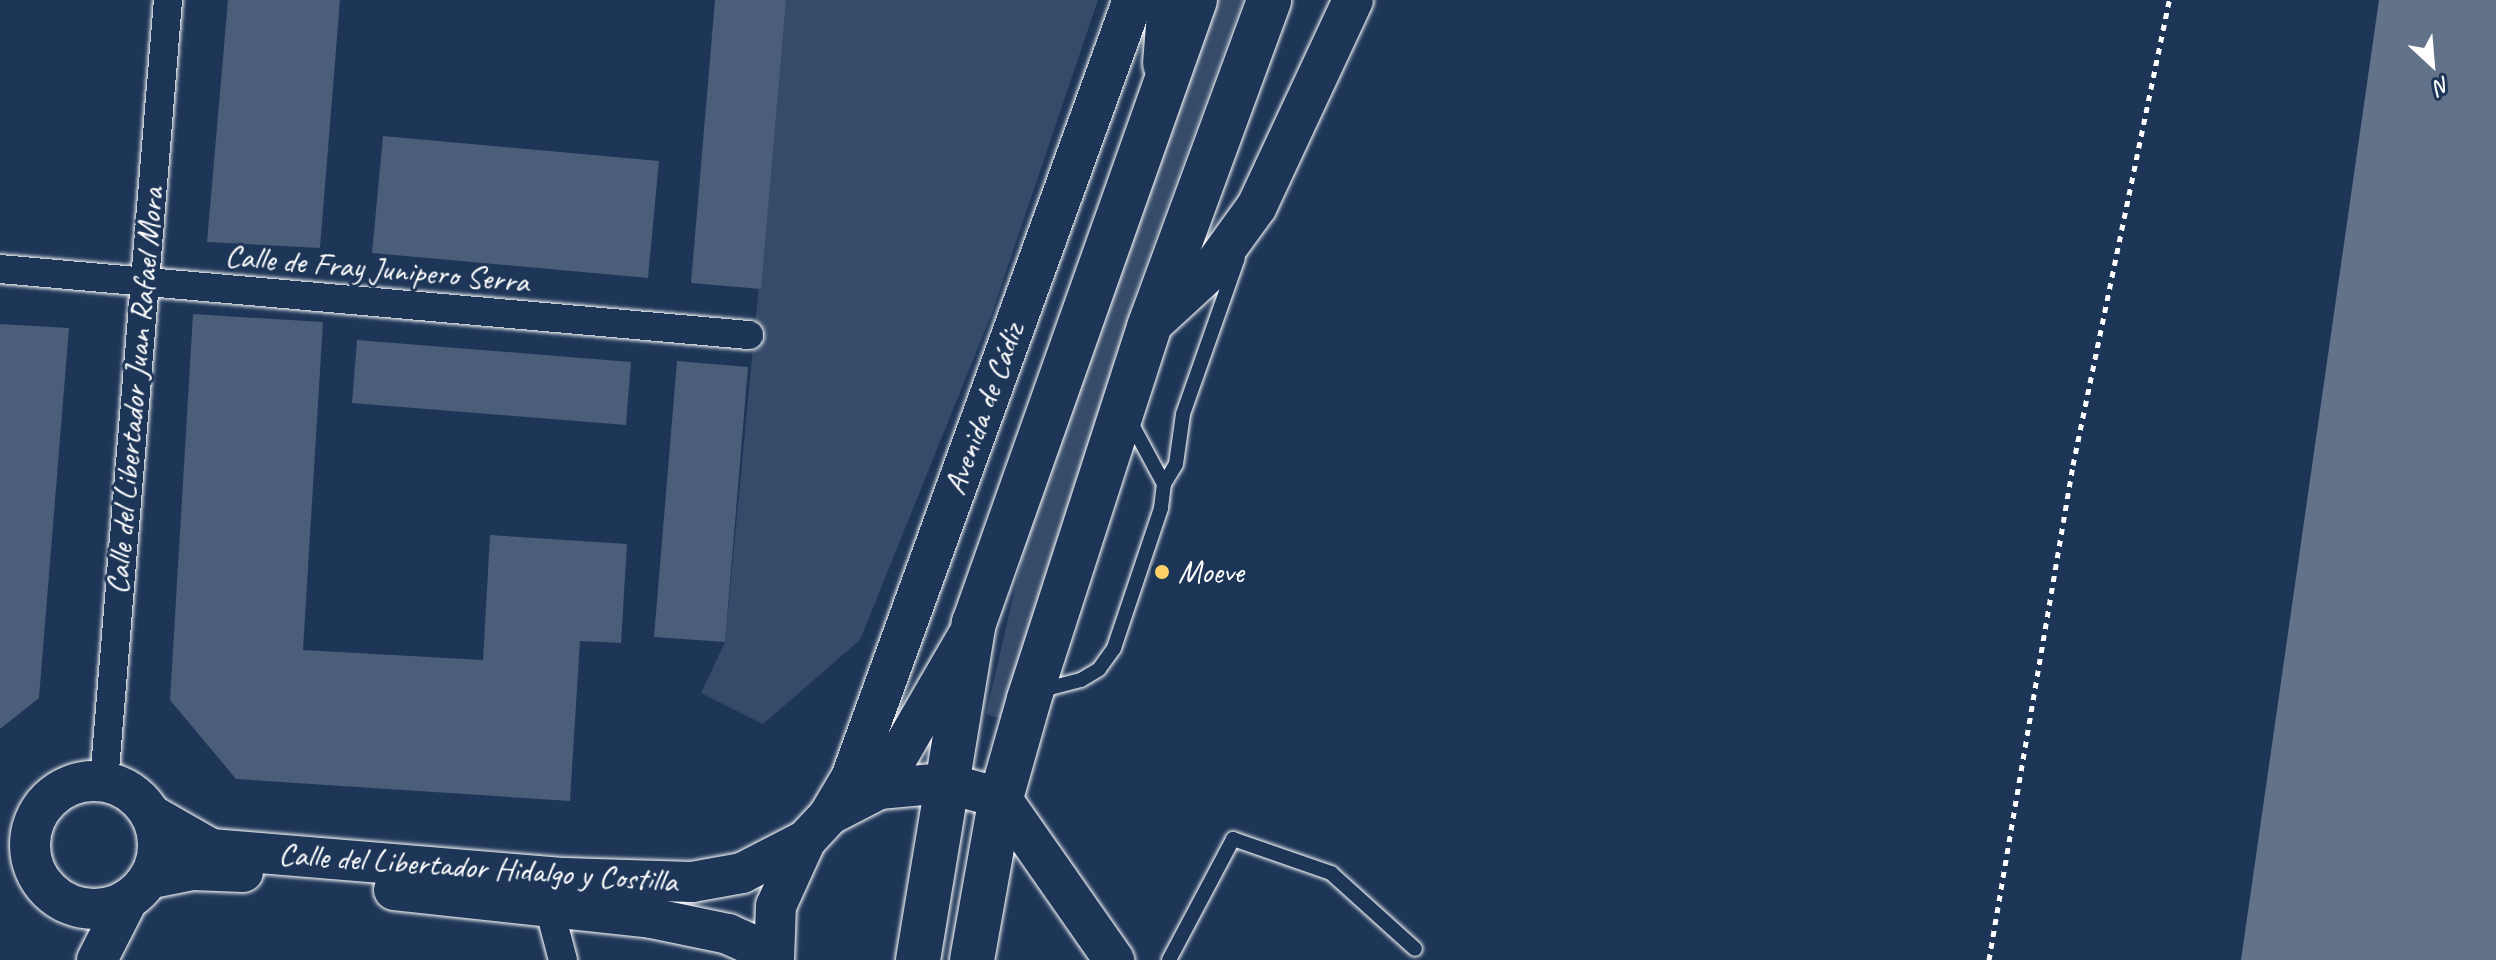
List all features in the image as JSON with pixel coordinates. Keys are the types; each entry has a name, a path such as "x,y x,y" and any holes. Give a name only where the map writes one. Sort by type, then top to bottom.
{"main road":[{"name":"Avenida de Cádiz","path":"918,960 974,623 1195,0"},
{"path":"972,960 1001,798 1029,699 1149,327 1269,0"}],"street":[{"name":"Calle del Libertador Juan Rafael Mora","path":"104,782 142,283 168,0"},
{"name":"Avenida de Cádiz","path":"773,957 776,906 818,828 851,778 1133,0"},
{"name":"Avenida de Cádiz","path":"1143,146 1166,46 1168,0"},
{"path":"1149,327 1210,271 1257,206 1353,0"},
{"name":"Calle de Fray Junipero Serra","path":"0,269 749,335"},
{"name":"Avenida de Cádiz","path":"879,789 974,623"},
{"path":"104,782 123,787 150,814 158,847 97,960 86,928 67,904 39,880 14,843 44,804 71,785 104,782"},
{"path":"879,789 945,783 1001,798 1114,960"},
{"name":"Calle del Libertador Hidalgo y Costilla","path":"150,814 211,849 565,878 692,882 742,873 879,789"},
{"name":"Calle del Libertador Hidalgo y Costilla","path":"138,889 240,871 549,907 728,934 773,957"},
{"path":"67,904 88,909 138,889"},
{"path":"549,907 563,960"}],"lane":[{"path":"1029,699 1099,669 1114,648 1164,484 1257,206"},
{"path":"1124,405 1164,484"},
{"path":"1169,960 1233,839 1331,873 1415,949"}],"path":[{"path":"1989,960 2073,465 2169,0"}],"shaded area":[{"path":"786,0 1098,0 992,313 860,640 763,724 701,693 725,642"},
{"path":"1215,0 1243,0 1137,288 1003,719 986,714 1027,537"},
{"path":"2379,0 2496,0 2496,960 2241,960"}],"building":[{"path":"228,0 340,0 320,248 207,242"},
{"path":"715,0 786,0 761,289 691,283"},
{"path":"383,136 659,161 648,278 372,253"},
{"path":"193,314 323,322 303,650 483,660 490,535 627,544 621,643 580,641 570,801 236,779 170,700"},
{"path":"0,324 69,328 39,698 0,729"},
{"path":"357,340 631,362 626,425 352,403"},
{"path":"677,361 748,367 725,642 654,637"}],"place":[{"name":"Moeve","path":"1162,572"}]}
